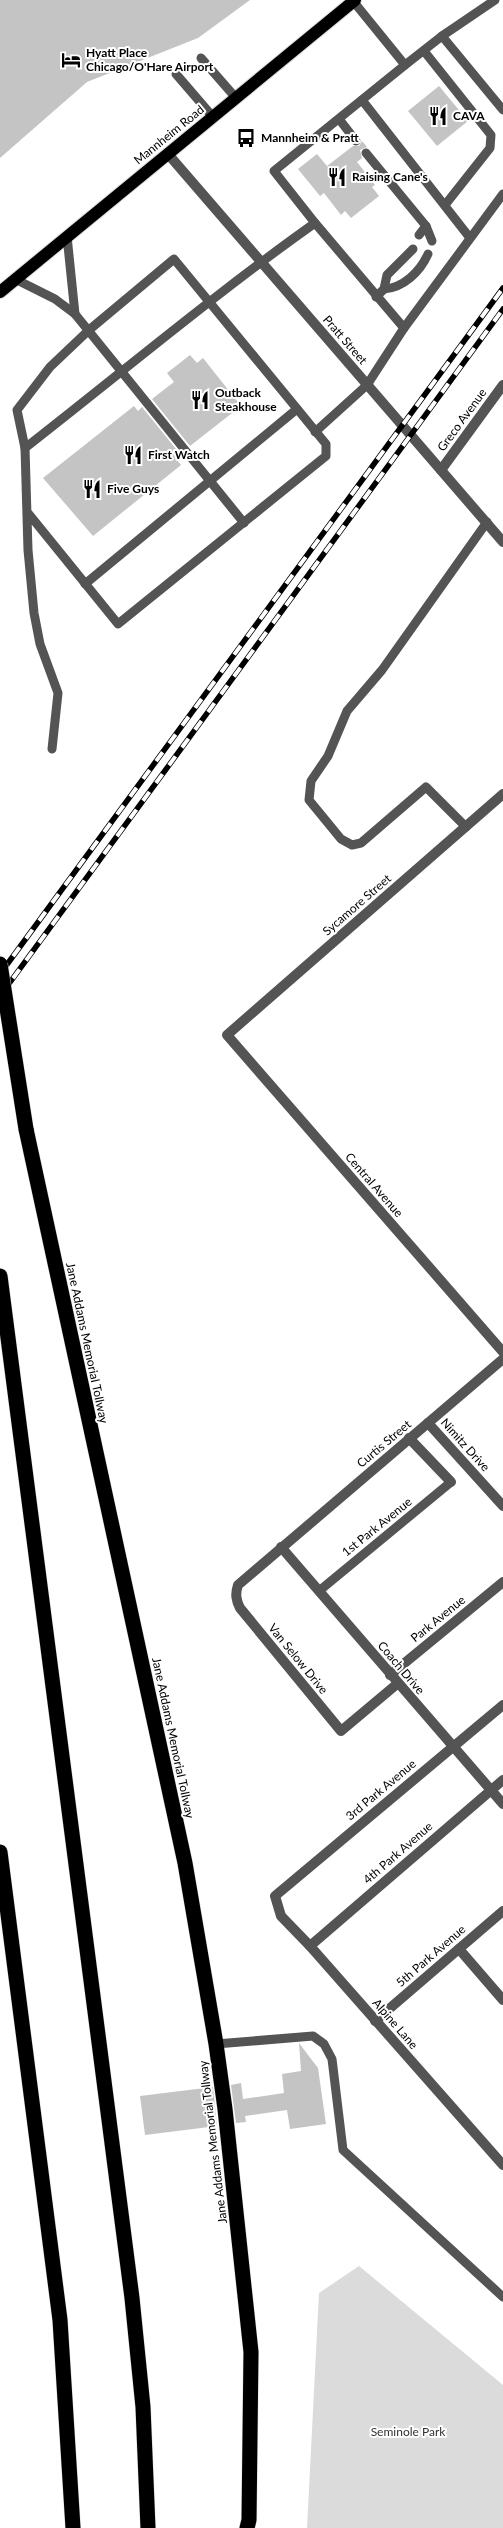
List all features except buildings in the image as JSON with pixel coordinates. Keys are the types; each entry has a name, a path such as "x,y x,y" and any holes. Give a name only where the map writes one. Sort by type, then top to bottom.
{"highway":[{"name":"Jane Addams Memorial Tollway","path":"0,964 26,1129 186,1863 216,2044 226,2109 251,2352 248,2525"},
{"path":"0,1276 132,2298 143,2407 148,2528"},
{"path":"0,1852 60,2320 73,2528"}],"main road":[{"name":"Mannheim Road","path":"0,292 354,1"}],"street":[{"name":"Pratt Street","path":"168,154 503,542"},
{"name":"Greco Avenue","path":"441,470 503,384"},
{"name":"Sycamore Street","path":"227,1035 503,794"},
{"name":"Central Avenue","path":"227,1035 503,1352"},
{"name":"Curtis Street","path":"281,1547 503,1359"},
{"name":"Nimitz Drive","path":"428,1423 503,1506"},
{"path":"410,1438 451,1482"},
{"name":"Coach Drive","path":"281,1547 397,1684 503,1804"},
{"name":"Van Selow Drive","path":"281,1547 238,1586 237,1601 341,1731 397,1684"},
{"name":"Park Avenue","path":"390,1675 503,1582"},
{"name":"3rd Park Avenue","path":"275,1896 503,1704"},
{"name":"4th Park Avenue","path":"310,1946 503,1780"},
{"name":"Alpine Lane","path":"275,1896 281,1916 310,1946 503,2165"},
{"name":"5th Park Avenue","path":"375,2020 503,1911"},
{"path":"459,1949 503,2000"}],"lane":[{"path":"404,328 376,297 274,171 442,36 495,0"},
{"path":"354,1 405,66"},
{"path":"442,36 503,110"},
{"path":"424,51 492,135 490,148 444,206"},
{"path":"201,58 236,98"},
{"path":"176,74 213,116"},
{"path":"362,100 470,238"},
{"path":"339,119 356,141"},
{"path":"366,153 426,226 432,241"},
{"path":"315,432 368,385 404,328 503,194"},
{"path":"24,448 122,372 208,301 315,223"},
{"path":"419,235 426,226"},
{"path":"67,236 75,314"},
{"path":"376,297 384,289 387,275 413,249"},
{"path":"384,289 398,288 423,265 428,254"},
{"path":"28,513 118,624 326,456 326,444 174,258 89,330 50,367 17,410 24,448 34,613 40,644 58,693 52,749"},
{"path":"15,279 55,299 75,314 244,523"},
{"path":"85,584 297,409"},
{"path":"466,827 426,787 361,843 352,845 341,839 309,800 311,781 328,756 347,712 382,670 486,522"},
{"name":"1st Park Avenue","path":"319,1591 451,1482"},
{"path":"216,2044 313,2036 324,2044 332,2059 343,2150 503,2297"}],"green space":[{"name":"Seminole Park","path":"359,2266 503,2385 503,2528 307,2528 319,2293"}],"railway":[{"path":"0,974 503,288"},
{"path":"0,996 503,309"}],"place":[{"name":"Hyatt Place Chicago/O'Hare Airport","path":"71,60"},
{"name":"CAVA","path":"438,116"},
{"name":"Mannheim & Pratt","path":"246,138"},
{"name":"Raising Cane's","path":"337,177"},
{"name":"Outback Steakhouse","path":"200,400"},
{"name":"First Watch","path":"133,455"},
{"name":"Five Guys","path":"92,489"}]}
